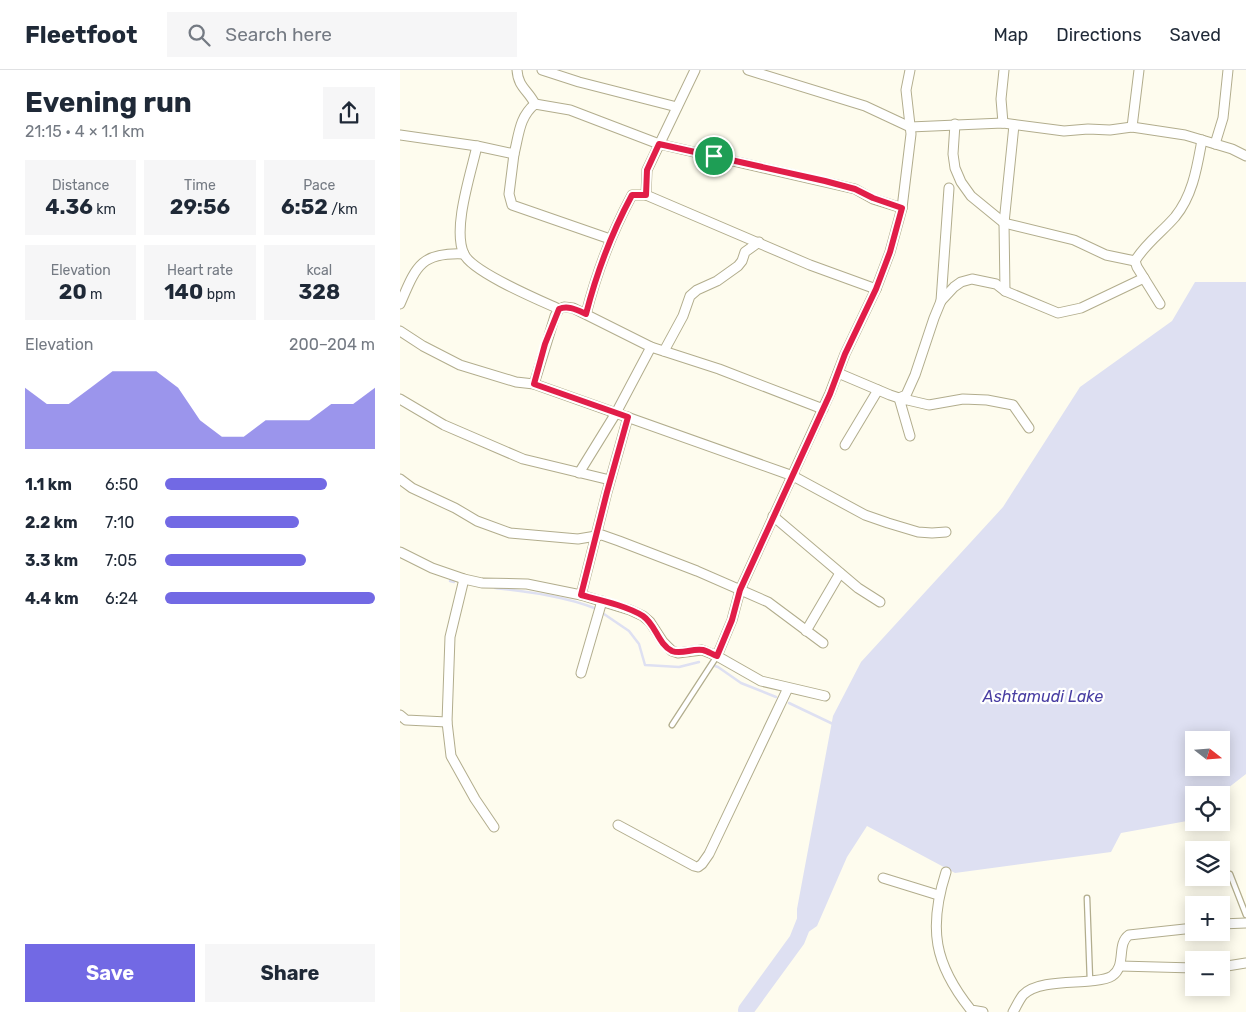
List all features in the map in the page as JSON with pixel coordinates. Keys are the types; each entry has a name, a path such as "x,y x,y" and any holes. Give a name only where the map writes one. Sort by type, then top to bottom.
{"street":[{"path":"517,70 522,88 530,93 535,104"},
{"path":"542,70 579,82 677,107"},
{"path":"646,195 647,170 695,70"},
{"path":"748,70 865,106 910,127 1003,123 1064,131 1110,130 1132,127 1185,135 1216,144 1246,156"},
{"path":"717,656 732,620 740,590 823,409 876,289 890,252 902,208 911,134 906,90 910,70"},
{"path":"1003,123 1001,99 1004,70"},
{"path":"1132,127 1139,70"},
{"path":"1216,144 1223,118 1228,70"},
{"path":"610,239 512,205 509,194 520,124 526,111 535,104 570,110 659,144 855,189 873,198 902,208"},
{"path":"955,124 953,154 955,168 961,182 971,196 1004,223 1074,240 1106,255 1135,260"},
{"path":"1005,291 1004,223 1014,125"},
{"path":"400,135 477,146 514,154"},
{"path":"1135,260 1176,216 1185,202 1196,173 1202,140"},
{"path":"477,146 463,206 459,234 464,254 485,273 559,309 564,307 573,308 651,347 744,378 823,409"},
{"path":"899,398 906,395 910,387 941,301 949,188"},
{"path":"586,314 596,276 610,239 632,195 646,195 810,265 876,289"},
{"path":"664,351 690,296 717,281 738,266 745,252 758,242"},
{"path":"400,304 420,265 432,257 445,254 464,254"},
{"path":"1135,260 1137,267 1160,304"},
{"path":"941,301 954,287 972,279 996,284 1005,291 1058,313 1067,312 1096,302 1144,278"},
{"path":"534,384 545,344 559,309"},
{"path":"400,331 460,365 516,382 534,384 793,476 865,515 918,532 946,532"},
{"path":"578,473 616,413 651,347"},
{"path":"838,373 899,398 929,405 963,399 987,400 1013,405 1029,428"},
{"path":"844,445 878,390"},
{"path":"899,398 910,436"},
{"path":"400,399 444,425 523,459 610,480"},
{"path":"581,595 628,417"},
{"path":"400,480 477,521 510,533 578,539 602,535 620,541 768,602 823,643"},
{"path":"773,516 858,588 880,602"},
{"path":"400,552 432,568 464,579 482,583 527,584 602,601 643,616 650,622 662,642 672,651 678,653 702,650 717,656 752,677 788,688 825,696"},
{"path":"806,631 840,573"},
{"path":"464,579 450,637 447,722 451,756 475,799 494,827"},
{"path":"581,673 602,601"},
{"path":"618,825 694,866 698,867 702,864 709,854 788,688"},
{"path":"400,715 406,720 447,722"},
{"path":"946,872 938,895 935,924 940,956 970,1011 983,1012"},
{"path":"882,878 938,895"},
{"path":"1230,924 1246,923"},
{"path":"1013,1012 1025,993 1037,987 1090,981 1112,976 1120,966 1124,942 1129,935 1185,929"},
{"path":"1230,966 1246,963"},
{"path":"1120,966 1185,968"}],"lane":[{"path":"672,725 717,656"},
{"path":"1230,874 1246,915"},
{"path":"1087,898 1090,981"}],"water":[{"name":"Ashtamudi Lake","path":"1195,282 1246,282 1246,774 1230,786 1185,786 1185,821 1121,833 1111,852 955,873 867,826 847,857 817,926 797,940 797,909 833,716 861,662 1003,507 1080,387 1172,321"}],"waterway":[{"path":"450,581 454,582"},
{"path":"495,588 559,598 597,609"},
{"path":"601,612 629,631 639,644 645,665 679,667 699,662"},
{"path":"712,665 741,683 776,697"},
{"path":"789,703 833,724"},
{"path":"746,1010 797,940 805,920"},
{"path":"741,1012 746,1010"}],"route":[{"path":"659,144 714,156 855,189 873,198 902,208 890,252 876,289 740,590 732,620 717,656 702,650 678,653 672,651 662,642 650,622 643,616 630,610 581,595 628,417 534,384 545,344 559,309 564,307 573,308 586,314 596,276 616,225 632,195 646,195 647,170 659,144"}]}
